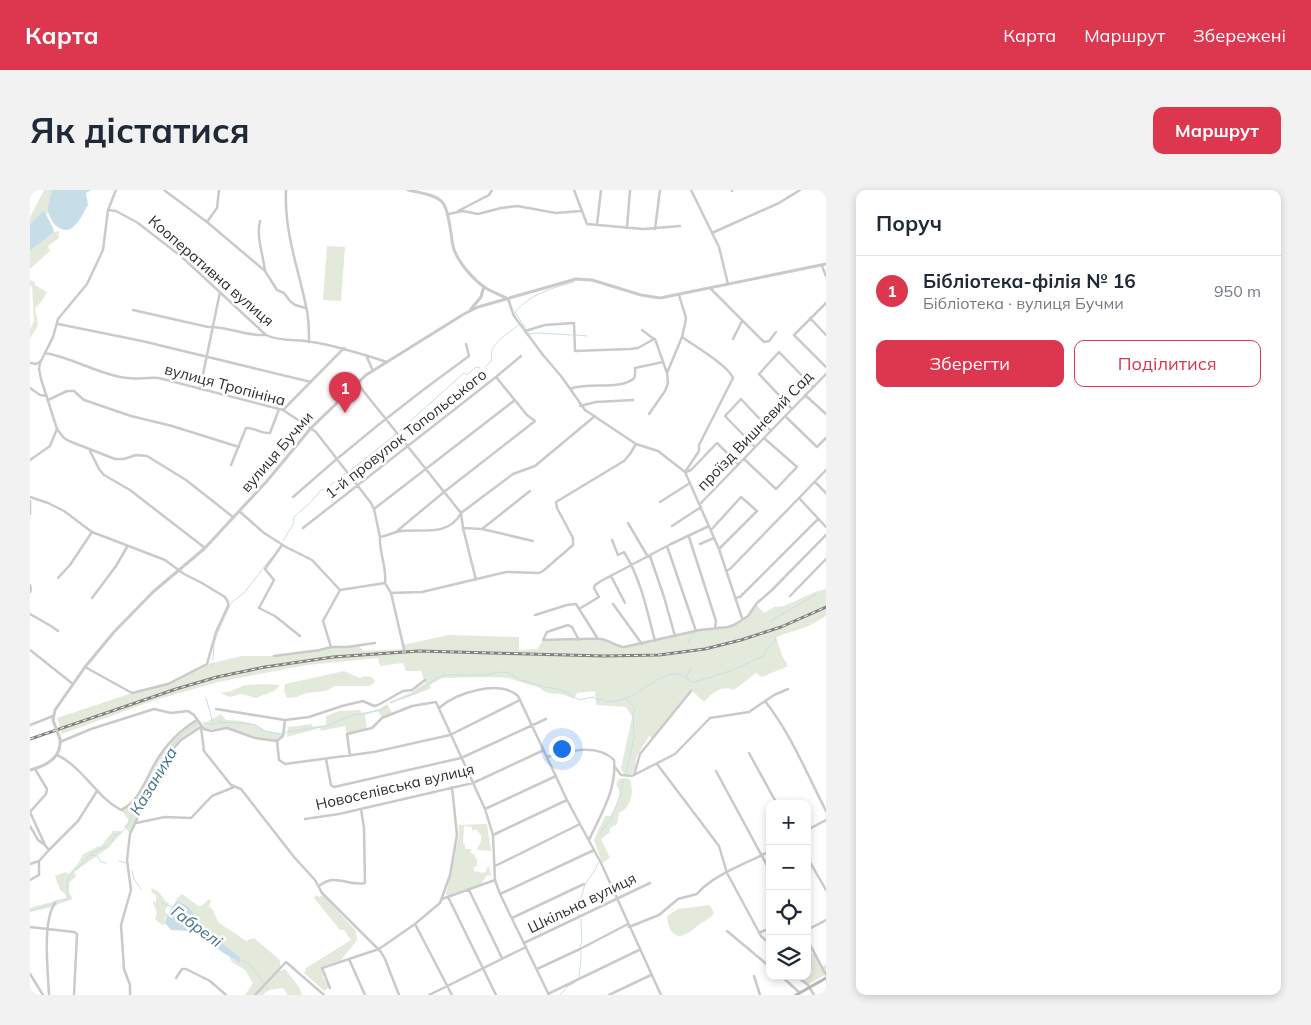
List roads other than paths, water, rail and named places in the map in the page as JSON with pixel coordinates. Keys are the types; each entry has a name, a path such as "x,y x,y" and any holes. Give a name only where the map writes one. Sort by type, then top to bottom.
{"main road":[{"path":"798,994 826,977"}],"street":[{"path":"116,190 108,210 103,250 87,284 61,315 39,369 57,429 64,438 90,451 115,459 124,459 136,455 147,456 186,480 233,517"},
{"path":"164,190 207,222 265,271 277,290 284,293 295,305 306,308"},
{"path":"207,222 216,208 219,190"},
{"path":"286,190 286,221 306,308 309,342"},
{"path":"408,190 439,199 445,205 454,251 466,269 484,286 508,299 514,316 570,389 580,406 636,444 658,451 685,472 714,538 742,618"},
{"path":"448,214 457,212 488,195 492,190"},
{"path":"574,190 587,224 655,229 680,226"},
{"path":"597,225 601,190"},
{"path":"626,228 630,190"},
{"path":"655,229 660,190"},
{"path":"691,190 723,259 728,284"},
{"path":"712,233 779,203 800,190"},
{"path":"457,212 478,214 517,206 556,213 581,211"},
{"name":"Кооперативна вулиця","path":"108,210 116,211 138,223 182,258 266,335 344,348 388,363"},
{"path":"260,221 258,234 265,271"},
{"name":"вулиця Бучми","path":"53,718 55,710 85,667 132,613 205,548 311,428 357,383 373,371 464,314 478,307 584,278 641,295 660,298 826,264"},
{"path":"822,266 826,276"},
{"path":"464,314 477,303 484,286"},
{"path":"710,288 764,342 769,341 776,332"},
{"path":"200,389 220,292"},
{"path":"649,414 665,391 668,383 668,373 682,337 686,318 679,294"},
{"path":"826,303 794,335 826,367"},
{"path":"133,310 212,327 266,335"},
{"path":"810,318 826,335"},
{"path":"733,339 742,321"},
{"path":"525,331 545,326 574,323 575,350 638,348 654,339"},
{"path":"58,324 142,341 311,382"},
{"path":"642,330 657,342 668,373"},
{"path":"682,337 730,372 733,378 699,445 699,451 685,472"},
{"path":"293,497 337,458 387,420 419,392 469,356 466,344"},
{"path":"231,465 246,428 270,433 281,410 344,348"},
{"path":"792,409 760,374 779,352 813,387"},
{"name":"вулиця Тропініна","path":"45,353 69,359 87,368 117,377 140,380 159,378 281,410 311,428 359,485 374,509 386,575 385,583"},
{"path":"366,355 373,371"},
{"name":"1-й провулок Топольського","path":"303,528 521,356"},
{"path":"30,363 36,364 42,360"},
{"path":"570,389 583,386 616,384 632,380 635,376 636,368 663,362"},
{"name":"проїзд Вишневий Сад","path":"672,526 700,505 825,376"},
{"path":"396,532 535,421 527,415 496,377"},
{"path":"357,383 461,513 476,580"},
{"path":"30,388 47,398 67,391 74,391 84,400 239,447"},
{"path":"806,395 826,414"},
{"path":"755,447 725,416 741,399 771,431"},
{"path":"374,509 515,400"},
{"path":"580,406 596,402 633,400"},
{"path":"380,537 396,532 433,531 453,524 461,513 513,474 535,466 594,416"},
{"path":"785,416 817,447 826,438"},
{"path":"30,460 50,446 57,429"},
{"path":"744,459 776,489 797,467 764,438"},
{"path":"685,472 692,470 717,443 738,464"},
{"path":"391,593 422,592 506,572 541,572 572,547 573,538 557,508 556,502 624,461 636,444"},
{"path":"90,451 99,470 104,475 130,490 205,548"},
{"path":"726,571 826,470"},
{"path":"815,482 826,493"},
{"path":"660,502 690,483"},
{"path":"482,529 530,491"},
{"path":"579,609 599,597 594,588 595,585 667,546 710,528 742,497 757,512 718,549"},
{"path":"799,498 826,527"},
{"path":"30,514 30,499 48,503 64,511 92,532 165,560 226,597 228,602 216,632 208,664 168,684 132,693 85,667"},
{"path":"239,511 264,533 282,545 312,560 340,590"},
{"path":"735,598 740,597 818,519"},
{"path":"628,523 649,556 664,597 675,636"},
{"path":"463,528 482,529 533,541"},
{"path":"58,578 70,565 92,532"},
{"path":"579,640 572,627 568,625 547,632 543,640 579,640 598,639 622,647 696,631 730,627 748,616 757,603 826,535"},
{"path":"688,536 716,621 714,628"},
{"path":"700,544 714,538"},
{"path":"612,540 618,556 624,552 632,565 655,641"},
{"path":"282,545 264,569 274,580 259,608 275,616 300,636"},
{"path":"667,546 696,631"},
{"path":"92,598 116,566 127,547"},
{"path":"790,596 826,559"},
{"path":"611,576 625,603"},
{"path":"340,590 385,583 391,593 404,649"},
{"path":"30,585 30,592"},
{"path":"331,647 323,622 340,590"},
{"path":"535,615 574,604 598,639"},
{"path":"613,604 642,644"},
{"path":"30,614 58,631"},
{"path":"274,656 331,647 375,643"},
{"path":"30,650 73,684"},
{"path":"216,709 285,720 308,717 363,701 374,706 378,705 403,691 412,690 426,680"},
{"path":"439,708 446,702 468,693 486,689 514,692 533,725 567,800 594,850 661,995"},
{"path":"615,767 621,775 628,777 634,775 678,752 708,719 749,712 774,695 788,689"},
{"path":"634,775 640,754 691,690"},
{"path":"277,741 278,760 282,763 326,760 350,756 450,735 520,700"},
{"path":"765,701 777,717 798,754 826,810"},
{"path":"350,756 347,734 372,728 382,718 412,706 436,702 485,809 492,835 495,880 500,894 549,994 640,950"},
{"path":"60,741 154,709 171,713 188,711 194,715 201,727 204,752 234,787 241,789 329,900 378,950 385,959 399,995"},
{"path":"30,725 53,718 60,741 58,755 52,761 30,770"},
{"path":"326,760 331,786 334,788 461,758 546,719"},
{"path":"58,755 72,765 119,810 126,808 141,790 156,762 169,744 184,728 197,720"},
{"path":"201,727 211,731 227,728 255,738 277,741 283,736 285,720"},
{"path":"130,995 130,986 124,965 121,925 131,890 128,860 129,842 136,823 174,748 181,740 201,727"},
{"name":"Новоселівська вулиця","path":"304,819 325,817 362,809 473,782 544,750"},
{"path":"547,757 565,752 589,750 607,754 614,760 614,781 608,800 589,840"},
{"path":"749,753 775,800"},
{"path":"657,764 719,846 727,873 759,933 766,940"},
{"path":"35,769 48,789 46,794 30,812 49,850"},
{"path":"716,771 766,864"},
{"path":"614,781 621,775"},
{"path":"485,809 556,776"},
{"path":"136,823 165,817 191,818 212,796 234,787"},
{"path":"330,988 322,968 378,950 415,924 440,903 453,862 457,835 452,787"},
{"path":"30,880 39,875 40,862 49,850 78,821 97,791"},
{"path":"492,835 567,800"},
{"path":"318,886 337,879 360,884 365,883 362,809"},
{"path":"811,828 826,820"},
{"path":"495,866 580,824"},
{"path":"30,826 38,840 45,845"},
{"path":"500,894 594,850"},
{"path":"536,969 629,925 659,915 678,899 697,894 703,887 766,853"},
{"path":"30,864 40,862"},
{"path":"811,864 826,890"},
{"path":"442,899 495,880"},
{"name":"Шкільна вулиця","path":"524,943 650,883"},
{"path":"512,918 584,884"},
{"path":"469,890 502,958"},
{"path":"448,897 496,995"},
{"path":"49,995 48,930 51,912 55,903"},
{"path":"811,928 826,920"},
{"path":"415,924 452,995"},
{"path":"30,927 74,932 77,934 74,995"},
{"path":"759,933 766,930"},
{"path":"727,932 766,964"},
{"path":"429,995 526,947"},
{"path":"811,947 826,977"},
{"path":"349,959 365,995"},
{"path":"255,995 286,962 324,995"},
{"path":"176,978 182,969 186,969 210,981 226,995"},
{"path":"30,974 43,995"},
{"path":"609,995 651,974"},
{"path":"754,976 760,995"},
{"path":"785,980 798,994"},
{"path":"801,980 810,988 814,995"}],"water":[{"path":"52,190 91,190 86,193 88,205 75,226 68,230 56,226 49,214 48,205"},
{"path":"43,211 54,232 30,251 30,224"},
{"path":"177,900 189,907 204,928 240,957 240,963 201,936 190,931 171,930 165,923 167,915"}],"waterway":[{"path":"526,329 515,312 521,306 534,296 574,282"},
{"path":"485,367 492,360 491,354 495,344 519,325"},
{"path":"528,331 530,334 572,335"},
{"path":"576,335 587,336"},
{"path":"399,431 464,373 467,375 476,367 480,368"},
{"path":"350,471 396,434"},
{"path":"283,541 294,523 293,518 321,490 324,490 346,473"},
{"path":"213,660 217,634 231,603 244,593 271,558"},
{"path":"771,623 772,620 817,594"},
{"path":"688,643 693,634"},
{"name":"Казаниха","path":"390,703 416,693 437,678 446,675 485,675 500,672 509,673 521,680 545,687 562,690 579,700 593,697 607,702 613,701 633,695 669,675 677,674 684,676 691,682 695,682 733,670 765,655 767,648 774,642 776,637"},
{"path":"687,676 691,667"},
{"path":"206,698 212,724"},
{"path":"626,699 635,709 633,714 634,738 626,773"},
{"path":"284,734 326,726 353,715 382,710 388,706"},
{"name":"Казаниха","path":"202,722 211,725 220,722 251,724 265,731 282,734"},
{"name":"Казаниха","path":"30,911 52,904 55,901 68,899 67,881 72,872 85,862 89,855 109,844 114,835 126,828 136,805 145,795 166,755 180,737 197,724"},
{"path":"601,832 611,819 623,792 621,789 624,780"},
{"name":"Габрелі","path":"91,855 97,856 101,862 106,863"},
{"name":"Габрелі","path":"119,861 126,863"},
{"path":"578,915 578,900 581,898 585,884 598,863"},
{"name":"Габрелі","path":"132,871 134,879 141,889"},
{"name":"Габрелі","path":"162,903 172,907"},
{"path":"580,947 582,942 581,919"},
{"path":"579,977 581,951"},
{"name":"Габрелі","path":"241,960 249,964 263,982"},
{"path":"560,995 568,986 574,983"},
{"name":"Габрелі","path":"267,987 268,991"}],"railway":[{"path":"30,739 176,689 217,677 265,667 333,657 419,651 604,656 659,655 705,649 741,640 781,627 826,607"}],"place":[{"name":"Бібліотека-філія № 16","path":"345,413"}]}
